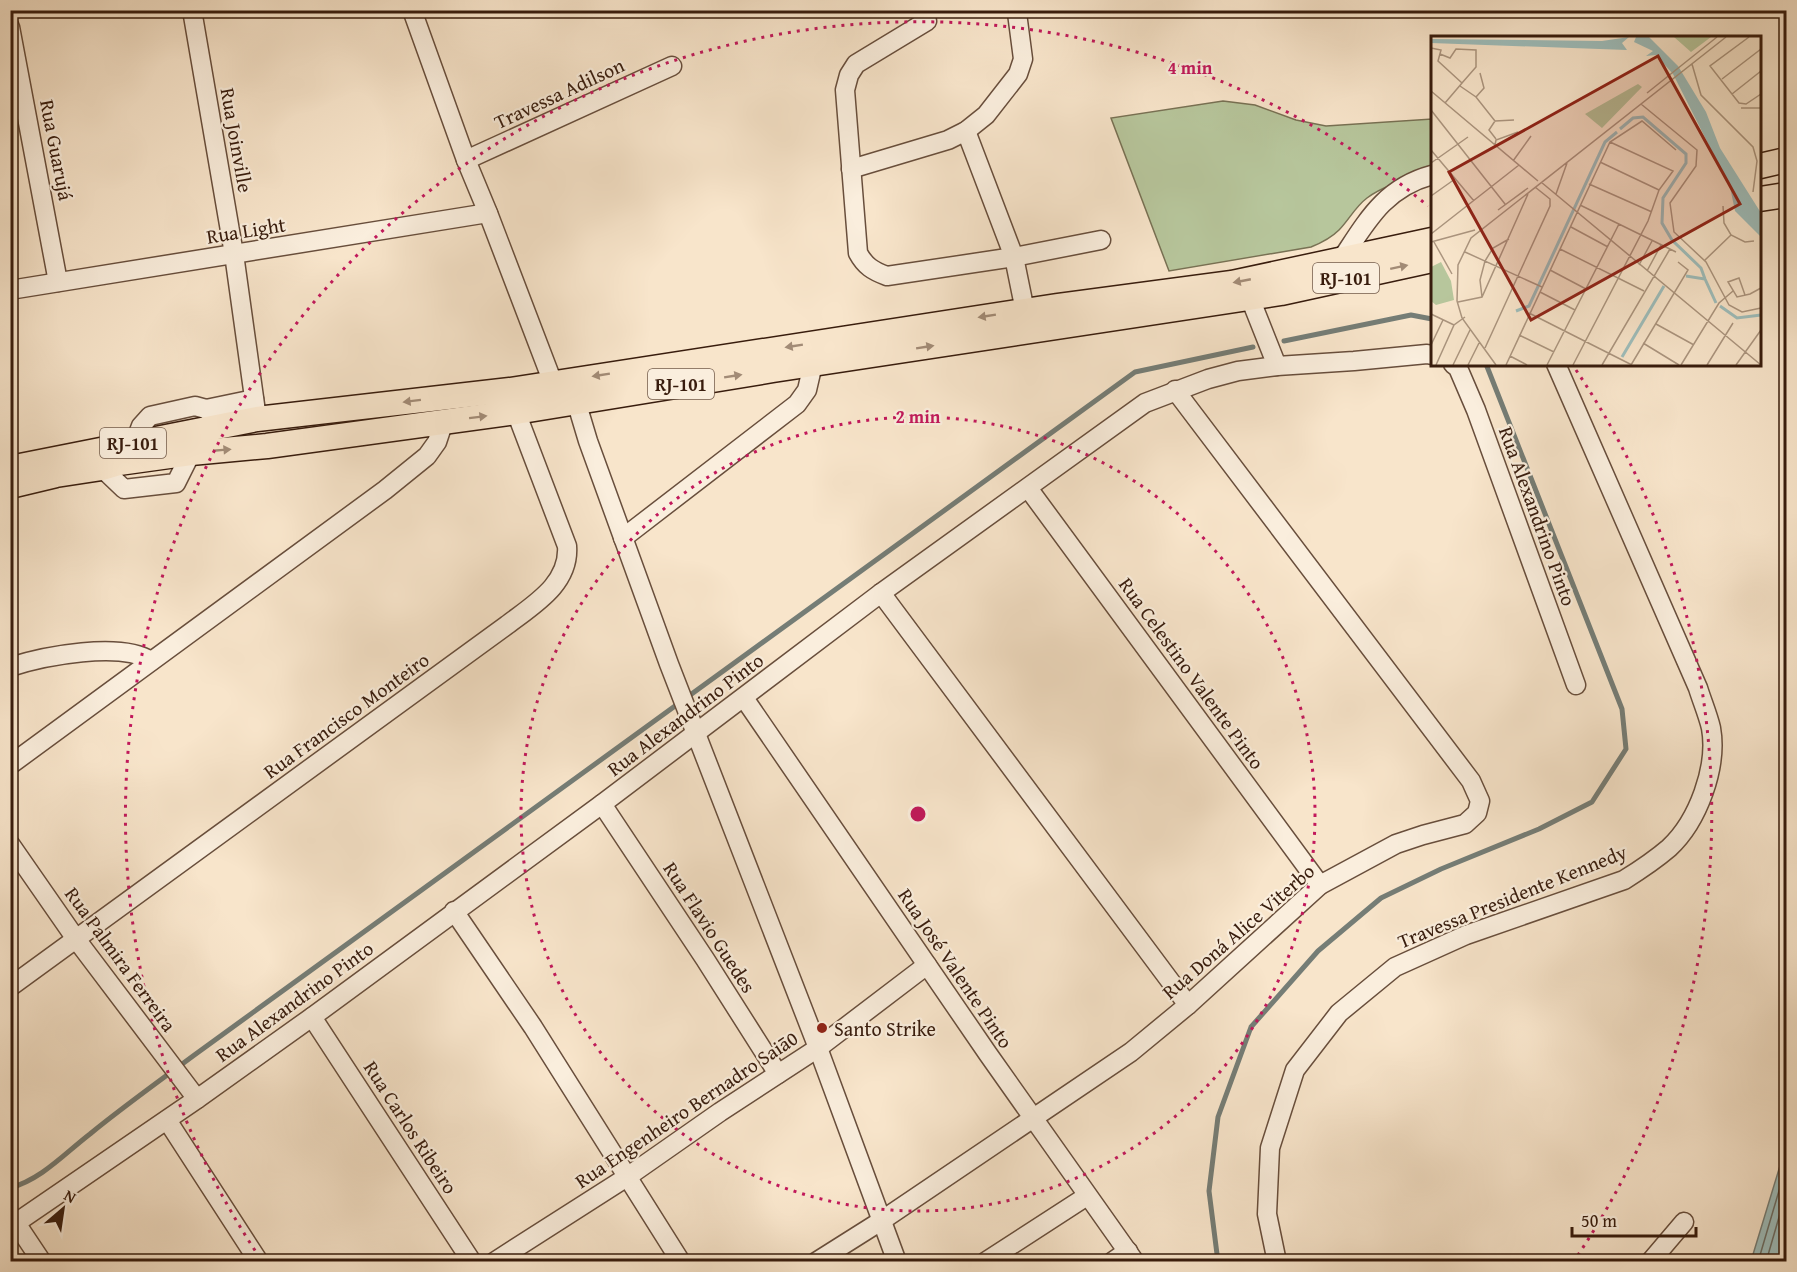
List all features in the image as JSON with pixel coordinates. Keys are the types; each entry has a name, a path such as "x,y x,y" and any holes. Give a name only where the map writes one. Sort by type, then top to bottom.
{"main road":[{"name":"RJ-101","path":"10,486 56,475 223,425 255,409 510,390 1025,311 1232,283 1431,240"},
{"name":"RJ-101","path":"10,468 118,455 191,453 267,446 516,412 1281,293 1431,260"}],"street":[{"name":"Rua Joinville","path":"192,10 234,254 255,409"},
{"path":"412,10 466,160 553,383"},
{"path":"851,169 948,140 966,131 986,115 1018,74 1023,59 1017,13"},
{"path":"927,21 856,64 849,75 845,90 858,252 863,262 874,272 887,276 1014,257 1101,240"},
{"name":"Rua Guarujá","path":"10,27 15,71 58,282"},
{"name":"Travessa Adilson","path":"466,160 672,66"},
{"path":"966,131 1014,257 1025,311"},
{"path":"1341,260 1372,213 1396,191 1431,175"},
{"name":"Rua Light","path":"10,290 488,213"},
{"path":"1250,298 1277,366"},
{"name":"Rua Alexandrino Pinto","path":"13,1225 312,1017 602,804 881,593 1145,403 1174,390 1238,371 1431,355"},
{"path":"623,538 797,404 807,390 813,364"},
{"name":"Rua Alexandrino Pinto","path":"1456,366 1476,410 1576,685"},
{"name":"Travessa Presidente Kennedy","path":"1277,1262 1266,1214 1269,1148 1294,1070 1339,1013 1395,967 1466,935 1624,880 1648,866 1671,846 1688,823 1704,792 1712,762 1711,729 1698,688 1557,366"},
{"name":"Rua Doná Alice Viterbo","path":"816,1262 881,1221 1131,1052 1188,1005 1320,885 1396,844 1465,824 1477,813 1480,801 1471,782 1174,390"},
{"path":"576,401 588,441 688,716 818,1048 897,1262"},
{"path":"118,455 150,416 195,406 206,409 255,409"},
{"path":"206,409 223,425"},
{"name":"Rua Francisco Monteiro","path":"10,987 507,626 549,592 566,565 567,546 516,412"},
{"path":"10,765 394,484 427,456 437,442 444,421"},
{"name":"Rua Celestino Valente Pinto","path":"1028,488 1320,885"},
{"path":"881,593 1188,1005"},
{"path":"10,667 47,658 106,651 134,653 151,661"},
{"name":"Rua José Valente Pinto","path":"744,698 1053,1145 1125,1258"},
{"name":"Rua Flavio Guedes","path":"602,804 778,1074"},
{"name":"Rua Palmira Ferreira","path":"10,844 76,939 197,1099"},
{"path":"454,912 533,1027 681,1262"},
{"name":"Rua Engenheiro Bernadro Saiā0","path":"494,1262 627,1177 818,1048 927,965"},
{"name":"Rua Carlos Ribeiro","path":"312,1017 472,1262"},
{"path":"167,1120 259,1262"},
{"path":"985,1262 1087,1196"},
{"path":"1650,1262 1684,1222"},
{"path":"13,1225 42,1262"}],"green space":[{"path":"1223,101 1255,105 1296,120 1326,126 1431,119 1431,172 1398,182 1374,193 1359,205 1336,233 1311,247 1169,271 1111,118"}],"water":[{"path":"1786,1146 1786,1261 1751,1261"}],"waterway":[{"path":"1284,341 1411,315 1431,319"},
{"path":"10,1188 43,1172 115,1114 193,1056 1135,372 1253,347"},
{"path":"1218,1262 1209,1191 1218,1117 1251,1027 1318,951 1381,898 1441,869 1539,829 1592,802 1626,749 1622,709 1487,366"}],"place":[{"name":"Santo Strike","path":"822,1028"}]}
